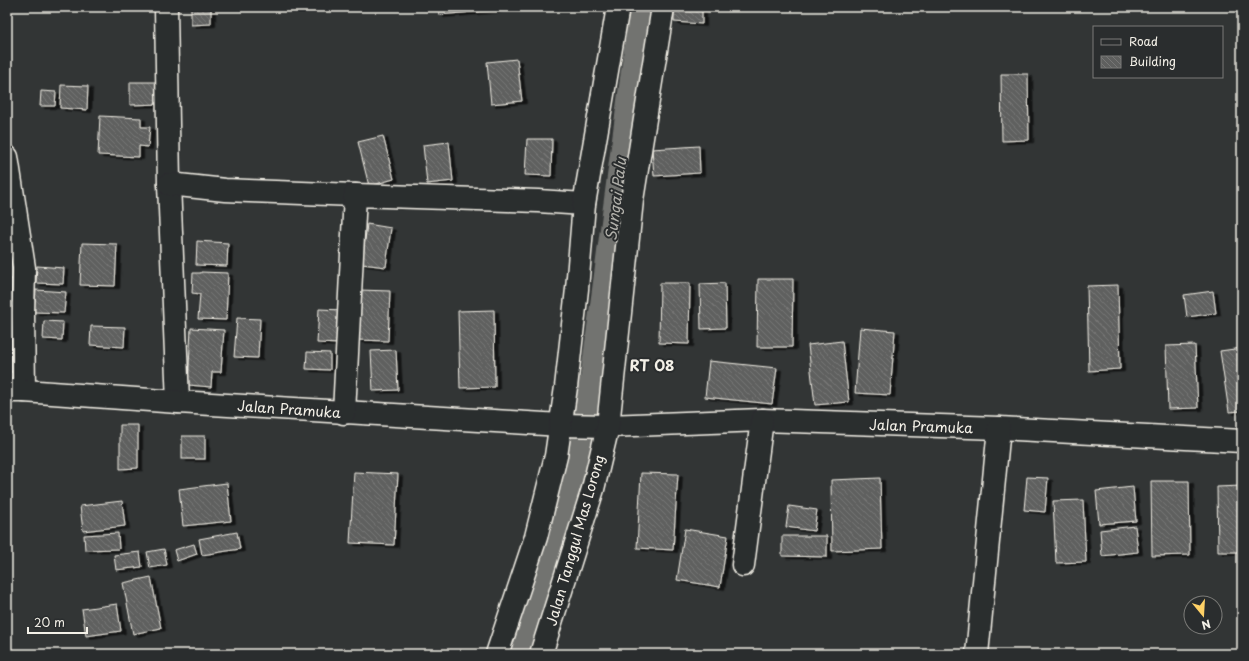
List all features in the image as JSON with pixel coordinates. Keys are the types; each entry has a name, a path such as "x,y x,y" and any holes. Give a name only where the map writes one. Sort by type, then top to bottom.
{"street":[{"path":"166,7 169,184 178,402"},
{"path":"497,654 536,537 556,456 566,425 584,204 618,7"},
{"name":"Jalan Tanggul Mas Lorong","path":"541,654 593,489 604,426 632,200 662,7"},
{"path":"7,157 12,218 24,268 15,312 16,391"},
{"path":"169,184 225,190 538,201 584,204"},
{"path":"344,413 355,195"},
{"name":"Jalan Pramuka","path":"16,391 344,413 566,425 604,426 762,420 999,428 1242,441"},
{"path":"743,565 762,420"},
{"path":"978,654 999,428"}],"building":[{"path":"211,7 211,24 191,25 191,8"},
{"path":"439,7 496,7 496,10 439,15"},
{"path":"674,7 702,7 702,24 674,22"},
{"path":"517,59 522,101 491,104 487,62"},
{"path":"1001,74 1028,74 1029,140 1002,141"},
{"path":"130,82 164,82 163,104 130,105"},
{"path":"61,85 88,86 87,110 60,108"},
{"path":"41,91 56,92 55,106 40,106"},
{"path":"100,116 141,118 141,127 150,127 148,147 139,146 139,157 98,155"},
{"path":"383,136 394,179 369,186 358,142"},
{"path":"527,139 552,139 551,176 525,175"},
{"path":"449,142 453,181 427,184 423,145"},
{"path":"699,146 700,173 654,176 652,149"},
{"path":"367,224 391,228 386,267 362,264"},
{"path":"197,241 228,243 227,266 196,265"},
{"path":"82,243 117,244 115,286 80,285"},
{"path":"7,244 11,244 11,261 7,261"},
{"path":"37,266 64,268 63,284 36,283"},
{"path":"193,273 228,273 226,320 198,319 200,294 192,293"},
{"path":"7,279 14,279 14,296 7,296"},
{"path":"758,279 793,279 792,347 757,347"},
{"path":"660,283 690,283 689,344 659,343"},
{"path":"725,283 726,328 701,329 700,284"},
{"path":"1118,285 1120,369 1089,371 1087,286"},
{"path":"36,290 66,292 64,313 34,312"},
{"path":"359,290 390,291 388,341 357,340"},
{"path":"1213,291 1216,313 1187,317 1184,295"},
{"path":"319,309 342,310 340,344 317,343"},
{"path":"494,310 495,387 460,388 458,311"},
{"path":"237,318 260,319 258,358 234,357"},
{"path":"44,321 63,322 62,340 43,339"},
{"path":"91,326 125,327 124,347 90,345"},
{"path":"191,328 224,330 221,372 212,372 211,387 188,385"},
{"path":"860,328 895,331 890,395 855,393"},
{"path":"7,340 15,340 15,372 7,372"},
{"path":"842,341 849,402 815,405 808,345"},
{"path":"1195,345 1198,408 1168,409 1166,346"},
{"path":"1242,348 1242,411 1229,412 1220,351"},
{"path":"396,350 398,390 373,391 371,351"},
{"path":"307,352 330,353 330,370 306,369"},
{"path":"709,361 777,368 772,404 705,397"},
{"path":"120,425 138,425 138,468 120,469"},
{"path":"182,436 205,436 205,459 182,459"},
{"path":"354,472 398,474 394,545 350,543"},
{"path":"641,473 678,474 673,550 637,548"},
{"path":"1027,477 1048,478 1045,512 1024,510"},
{"path":"880,478 882,549 832,551 831,480"},
{"path":"1151,481 1189,481 1190,555 1152,556"},
{"path":"227,483 231,521 183,526 179,489"},
{"path":"1242,486 1242,552 1218,552 1217,487"},
{"path":"1133,487 1136,521 1099,524 1096,491"},
{"path":"1083,500 1086,562 1056,563 1053,501"},
{"path":"122,501 125,526 83,531 80,506"},
{"path":"789,506 817,510 814,531 786,527"},
{"path":"1135,526 1138,552 1102,556 1100,530"},
{"path":"685,529 728,536 720,587 677,580"},
{"path":"237,532 240,549 202,555 199,539"},
{"path":"118,533 119,549 85,550 84,535"},
{"path":"782,536 827,536 827,557 782,556"},
{"path":"194,544 197,554 177,561 174,550"},
{"path":"164,549 167,565 150,568 147,552"},
{"path":"140,552 142,567 116,570 114,555"},
{"path":"151,577 161,628 133,634 123,583"},
{"path":"117,604 121,631 86,636 82,609"}],"waterway":[{"name":"Sungai Palu","path":"589,392 640,7"},
{"path":"515,654 577,458 589,392"}],"district":[{"name":"RT 08","path":"652,364"}]}
